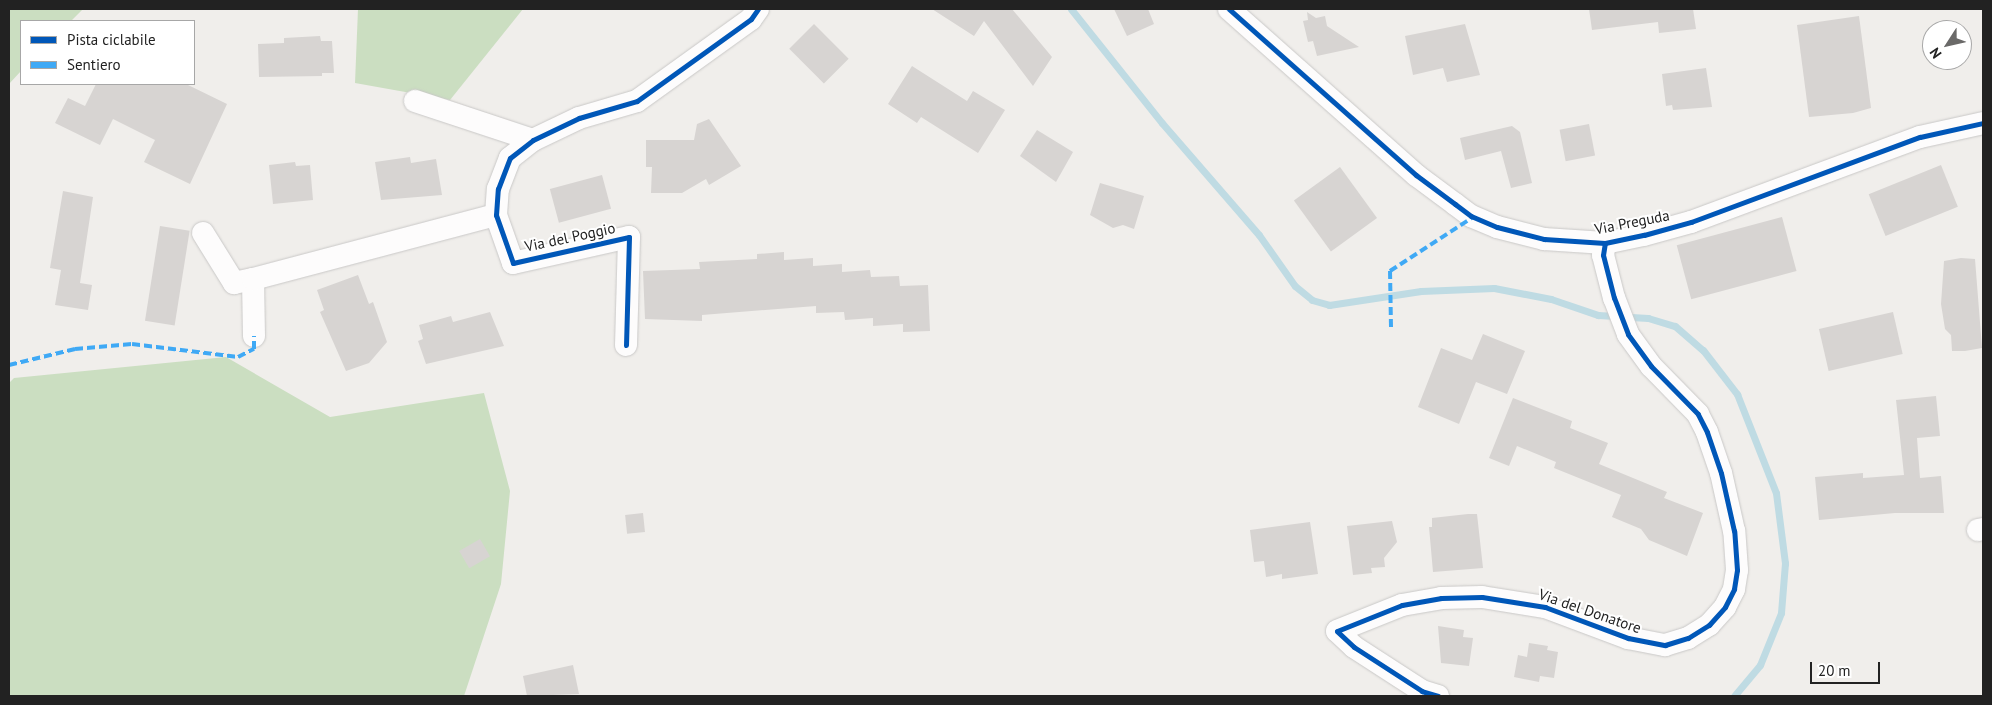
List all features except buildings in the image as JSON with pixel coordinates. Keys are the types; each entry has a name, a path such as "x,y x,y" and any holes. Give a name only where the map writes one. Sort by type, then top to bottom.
{"street":[{"name":"Via del Poggio","path":"626,345 629,237 512,263 496,215 498,189 510,158 533,140 579,118 638,101 751,19 758,9"},
{"name":"Via Preguda","path":"1229,9 1416,175 1472,216 1544,239 1605,243 1691,222 1896,145 1983,123"},
{"path":"415,101 533,140"},
{"path":"203,233 234,283 496,215"},
{"name":"Via del Donatore","path":"1438,696 1422,691 1376,662 1337,631 1385,610 1441,598 1482,597 1536,605 1647,643 1677,642 1702,630 1718,617 1731,596 1737,570 1736,543 1721,473 1698,414 1651,366 1628,334 1614,298 1603,255 1605,243"},
{"path":"254,279 254,336"}],"green space":[{"path":"9,9 83,9 72,20 20,20 20,72 9,84"},
{"path":"358,9 523,9 450,100 355,83"},
{"path":"226,357 330,417 484,393 510,491 501,584 464,696 9,696 9,383 14,378"}],"waterway":[{"path":"1071,9 1162,123 1259,235 1295,286 1312,300 1329,305 1421,291 1494,288 1551,299 1598,315 1648,318 1675,326 1703,350 1737,394 1776,493 1785,563 1781,613 1760,665 1734,696"}],"marked path":[{"path":"1391,327 1390,271 1473,217"},
{"path":"9,365 75,349 132,344 238,357 254,349 254,336"}],"cycle path":[{"path":"626,345 629,237 513,263 496,215 498,189 510,158 533,140 579,118 637,101 751,19 758,9"},
{"path":"1229,9 1416,175 1471,216 1497,227 1544,239 1605,243 1644,235 1691,222 1920,137 1983,123"},
{"path":"1438,696 1422,691 1354,647 1337,631 1402,605 1441,598 1482,597 1545,607 1628,638 1665,645 1688,638 1709,625 1725,607 1734,589 1737,570 1734,531 1721,473 1707,432 1698,414 1651,366 1628,334 1614,298 1603,255 1605,243"}]}
